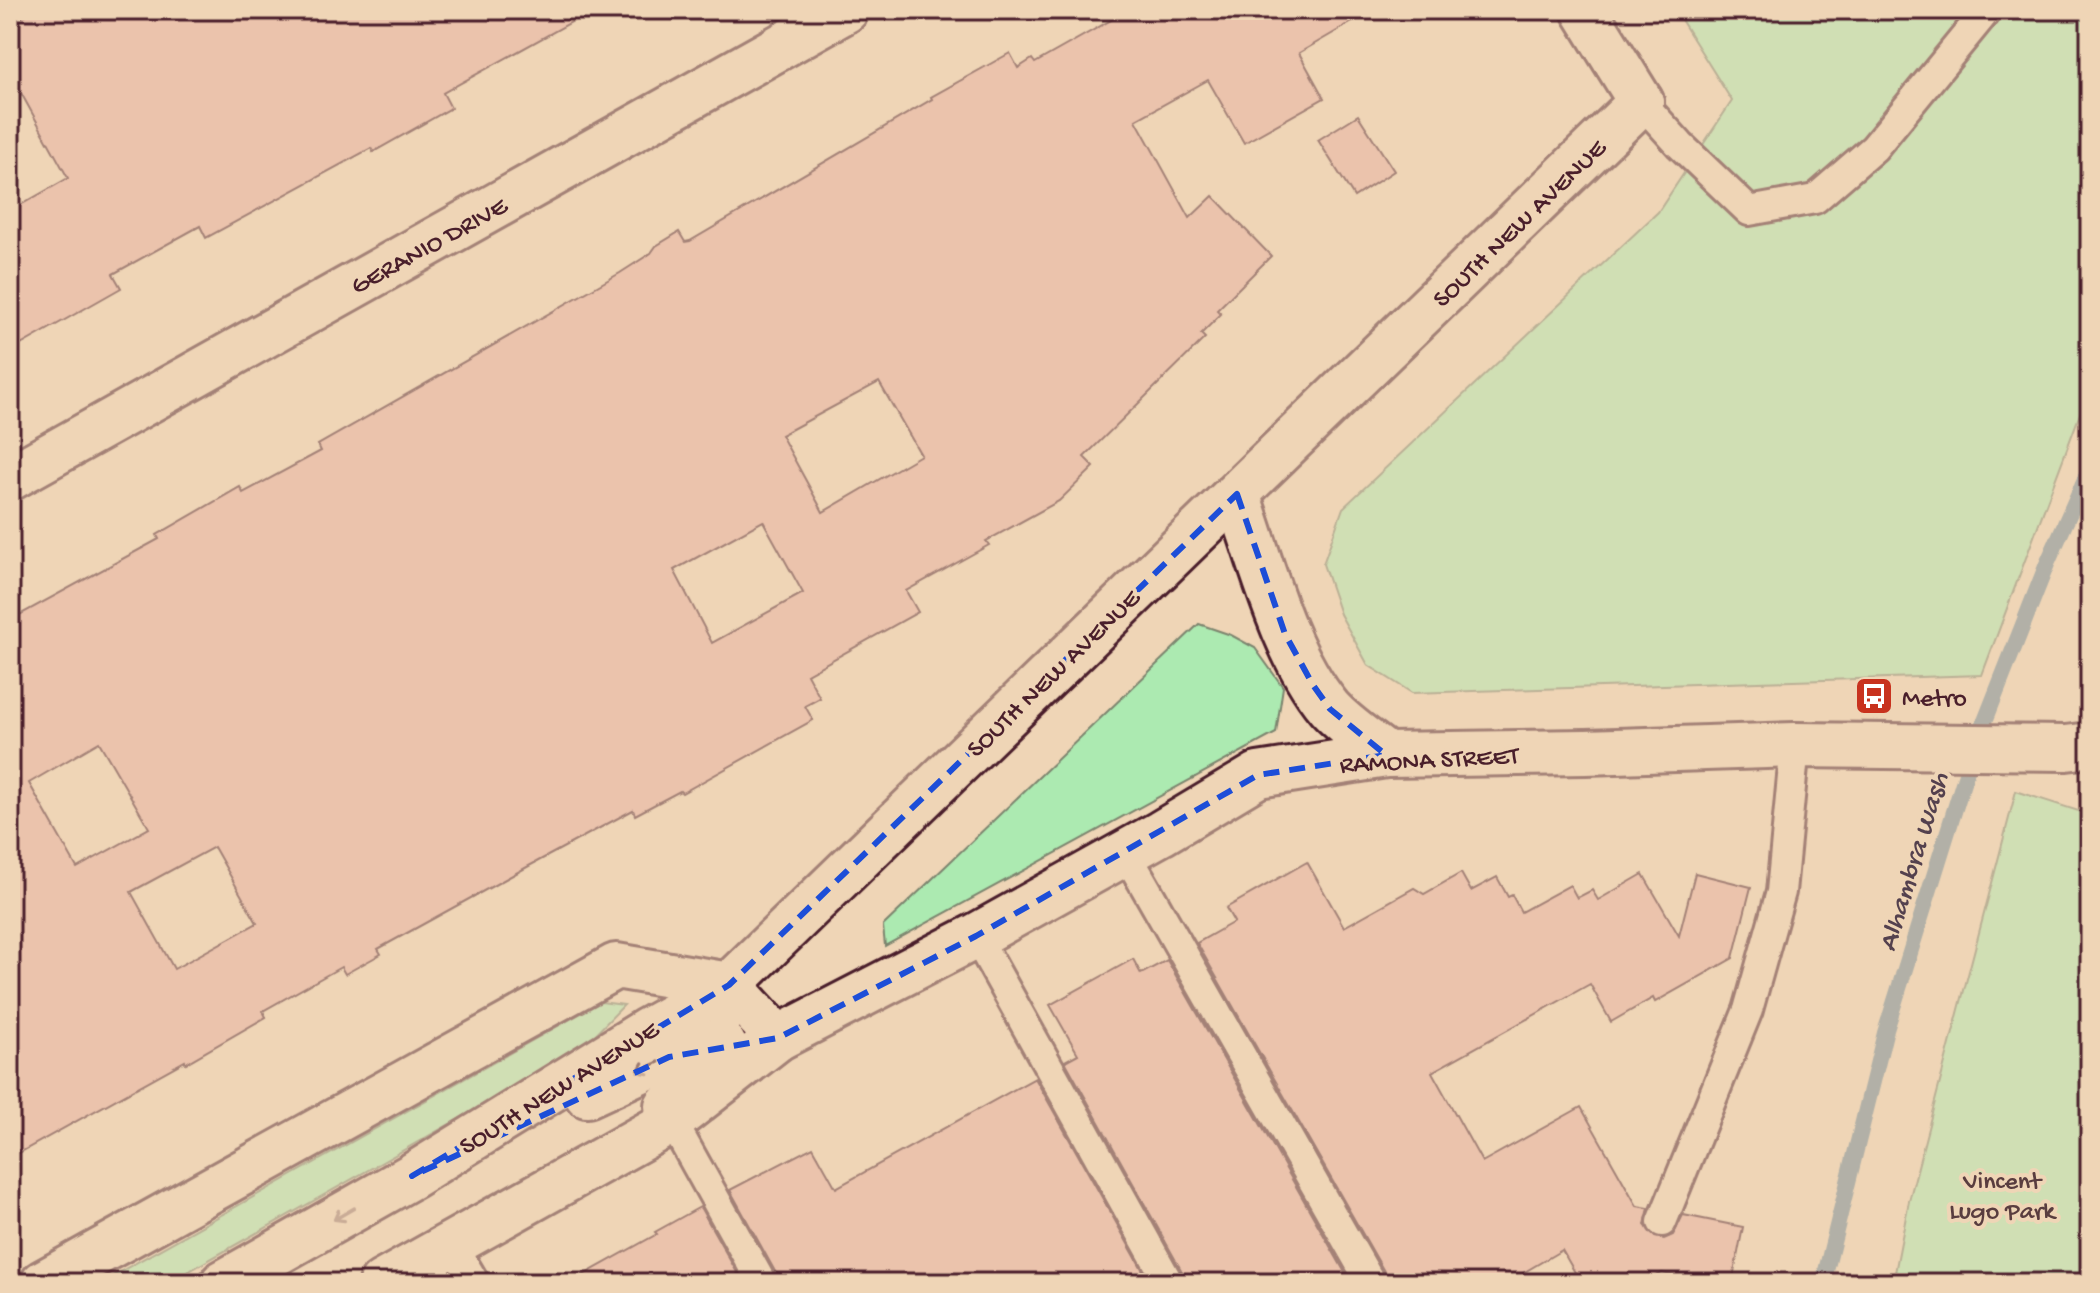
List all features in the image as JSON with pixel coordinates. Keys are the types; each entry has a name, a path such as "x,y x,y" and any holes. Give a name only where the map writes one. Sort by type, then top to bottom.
{"street":[{"name":"GERANIO DRIVE","path":"10,478 846,10"},
{"path":"1584,10 1641,102"},
{"name":"SOUTH NEW AVENUE","path":"223,1283 412,1176 648,1030 729,985 1641,102"},
{"path":"1237,494 1285,634 1313,685 1330,709 1386,755"},
{"name":"RAMONA STREET","path":"672,1121 778,1038 976,936 1258,775 1386,755 1795,745 2078,747"},
{"path":"43,1283 616,966 729,985 778,1038"},
{"path":"354,1283 666,1108 688,1084 709,1047 729,985"},
{"name":"SOUTH NEW AVENUE","path":"412,1176 669,1057 709,1047 778,1038"},
{"path":"382,1283 672,1121"}],"lane":[{"path":"1641,102 1680,145 1749,211 1815,199 1874,148 1987,10"},
{"path":"1662,1222 1748,1010 1781,892 1795,745"},
{"path":"1126,853 1371,1283"},
{"path":"976,936 1169,1283"},
{"path":"672,1121 762,1283"},
{"path":"452,1244 475,1283"}],"highlighted area":[{"path":"1237,494 1285,634 1313,685 1330,709 1386,755 1258,775 976,936 778,1038 669,1057 412,1176 729,985"}],"green space":[{"path":"1675,10 2090,10 2090,387 1982,675 1412,693 1368,665 1340,614 1323,564 1343,508 1658,212 1732,101"},
{"path":"1199,624 1231,635 1255,648 1283,687 1276,733 885,946 883,926"},
{"name":"Vincent Lugo Park","path":"2016,791 2085,813 2090,822 2090,1283 1893,1283 1909,1201"},
{"path":"601,1002 624,1005 579,1051 168,1283 100,1283"}],"building":[{"path":"34,10 593,10 443,93 451,108 373,152 371,148 206,238 200,226 113,274 121,288 10,351 10,211 68,178 10,73 10,24"},
{"path":"1129,10 1373,10 1299,53 1324,98 1244,143 1208,80 1136,120 1190,218 1213,196 1271,256 1217,310 1221,314 1201,334 1205,338 1084,457 1094,467 1059,501 986,541 989,545 906,591 918,612 807,674 820,698 805,706 813,720 682,793 680,791 635,815 633,810 529,866 378,949 381,954 345,974 341,967 263,1011 266,1017 10,1158 10,620 159,539 157,535 240,487 243,493 321,451 318,445 620,273 679,232 685,242 690,241 1010,53 1018,68 1032,59 1035,63","holes":["879,382 921,455 823,512 781,435","763,521 803,593 712,643 674,570","99,742 149,828 77,868 29,783","214,847 257,923 174,969 131,892"]},
{"path":"1358,115 1394,171 1354,197 1318,140"},
{"path":"1307,862 1344,927 1414,888 1424,894 1461,873 1471,891 1497,877 1521,912 1570,885 1577,898 1592,890 1598,900 1643,874 1679,936 1695,873 1751,887 1733,958 1655,1002 1653,998 1611,1022 1590,984 1432,1072 1482,1162 1581,1107 1637,1206 1649,1208 1645,1225 1655,1237 1664,1239 1673,1235 1683,1215 1743,1227 1732,1283 1712,1283 1662,1273 1643,1283 1581,1283 1562,1250 1506,1283 1388,1283 1197,943 1234,922 1226,908"},
{"path":"1133,959 1141,974 1167,960 1351,1283 1186,1283 1065,1061 1078,1054 1050,1005"},
{"path":"1035,1078 1150,1283 779,1283 730,1190 813,1147 836,1188"},
{"path":"700,1207 743,1283 569,1283 657,1234 655,1232"}],"waterway":[{"name":"Alhambra Wash","path":"1823,1283 1885,1033 1972,754 2047,564 2090,468"}],"place":[{"name":"Metro","path":"1874,696"}]}
